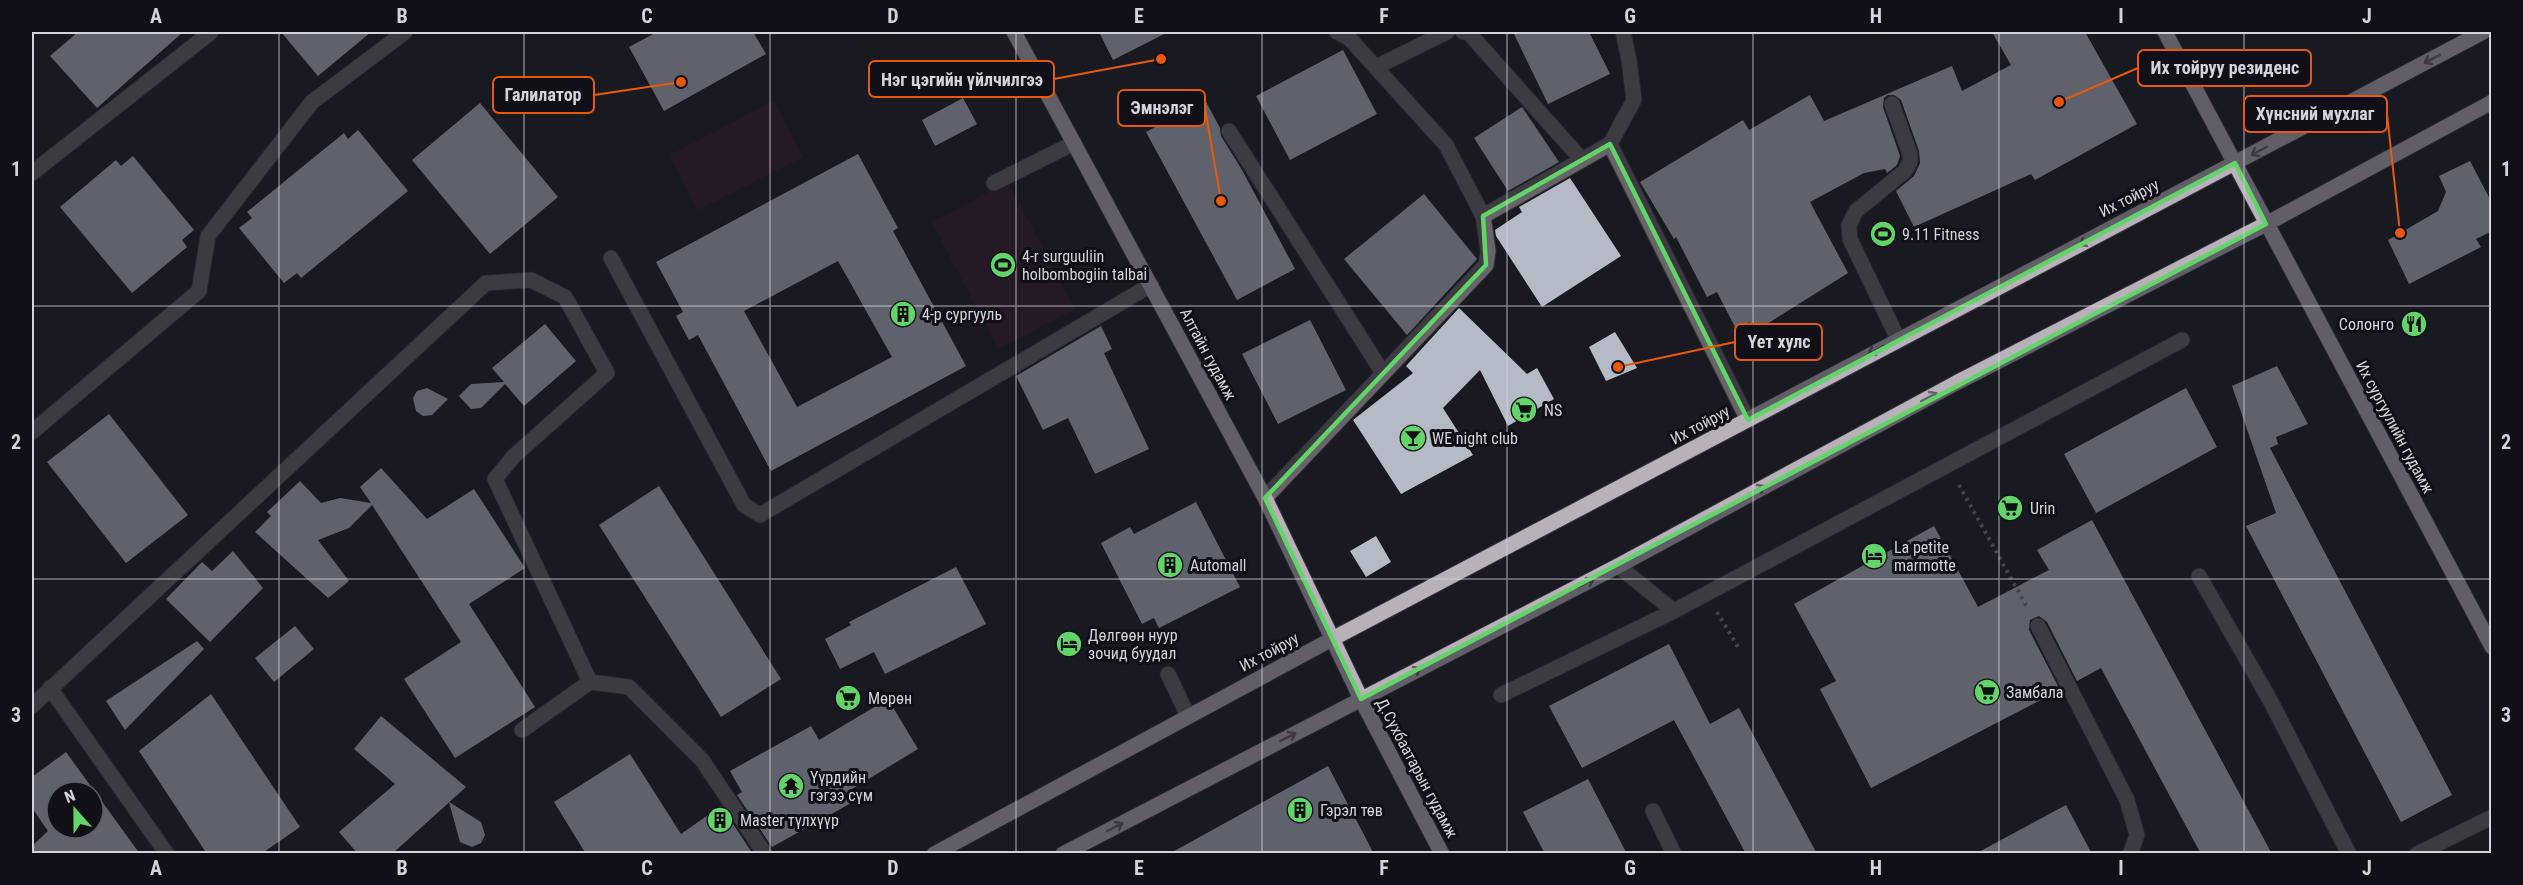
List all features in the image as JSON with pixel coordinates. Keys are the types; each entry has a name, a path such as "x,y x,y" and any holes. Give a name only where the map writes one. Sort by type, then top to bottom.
{"main road":[{"name":"Алтайн гудамж","path":"1014,32 1265,498 1334,638 1361,699"},
{"name":"Их сургуулийн гудамж","path":"2165,32 2492,647"},
{"name":"Их тойруу","path":"934,854 1334,638 2483,32"},
{"path":"1063,854 1618,566 1956,383 2266,224 2492,102"},
{"name":"Д.Сүхбаатарын гудамж","path":"1361,699 1442,854"}],"street":[{"path":"32,173 211,32"},
{"path":"32,432 199,291 208,236 312,102 405,32"},
{"path":"1265,498 1486,265 1488,251 1483,216 1446,145 1350,39 1338,32"},
{"path":"1376,67 1447,32"},
{"path":"1463,32 1467,32 1582,160"},
{"path":"1483,216 1610,144 1634,100 1623,32"},
{"path":"1892,104 1910,154 1910,162 1905,171 1856,211 1849,225 1850,239 1898,339"},
{"path":"1229,131 1383,373"},
{"path":"994,183 1074,143"},
{"path":"1610,144 1748,420"},
{"path":"611,258 744,505 760,515 1150,285"},
{"path":"32,706 486,283 531,280 565,297 607,373 514,456 495,479 590,682"},
{"path":"1501,695 1674,611 2182,340"},
{"path":"1618,566 1674,611"},
{"path":"2199,576 2270,700 2349,854"},
{"path":"2038,626 2127,800 2137,835 2130,854"},
{"path":"1167,674 1188,716"},
{"path":"522,730 590,682 629,687 702,760 765,854"},
{"path":"50,688 168,854"},
{"path":"1653,811 1674,854"},
{"path":"2417,854 2492,817"}],"path":[{"path":"1948,465 2038,626"},
{"path":"1706,594 1738,647"}],"highlighted area":[{"path":"1610,144 1748,420 2235,163 2266,224 1361,699 1265,498 1486,265 1483,216"}],"shaded area":[{"path":"774,101 803,157 698,210 670,155"},
{"name":"4-r surguuliin holbombogiin talbai","path":"1008,182 1075,309 998,349 932,222"}],"building":[{"path":"78,32 183,32 97,108 50,56"},
{"path":"281,32 371,32 318,76"},
{"path":"657,32 753,32 766,54 664,111 629,47"},
{"path":"1099,32 1168,32 1113,60"},
{"path":"1513,32 1589,32 1610,74 1548,104"},
{"path":"1992,32 2085,32 2137,124 2035,180 2031,174 1914,227 1896,191 1914,176 1920,163 1919,151 1901,100 1894,95 1888,95 1884,98 1883,107 1900,156 1897,165 1887,173 1885,169 1864,173 1810,202 1848,273 1754,332 1749,322 1737,331 1717,292 1707,297 1676,237 1674,239 1640,182 1743,120 1749,130 1810,95 1824,121 1952,66 1962,91 2011,65"},
{"path":"1343,50 1377,114 1290,160 1256,96"},
{"path":"963,98 977,124 935,146 922,120"},
{"path":"1205,100 1220,128 1221,136 1242,170 1295,269 1237,300 1146,132"},
{"path":"480,103 558,197 490,254 412,160"},
{"path":"1522,107 1559,162 1508,191 1474,138"},
{"path":"358,130 408,191 301,278 297,273 284,283 239,228 252,218 247,212 344,133 348,139"},
{"name":"4-р сургууль","path":"858,154 898,228 893,231 966,366 771,471 698,335 689,340 676,316 683,312 656,262","holes":["838,261 892,357 797,407 744,311"]},
{"path":"133,156 194,230 182,240 187,247 132,293 60,207 116,160 121,166"},
{"path":"2470,161 2492,203 2492,231 2476,239 2481,247 2409,284 2388,240 2438,211 2446,192 2439,176"},
{"path":"1570,178 1621,256 1542,307 1496,236 1495,230 1522,212 1519,207"},
{"path":"1424,194 1477,259 1407,335 1344,259"},
{"path":"1459,308 1527,374 1537,368 1554,399 1508,426 1480,370 1443,408 1473,455 1401,494 1353,420 1413,373 1406,366"},
{"path":"1310,320 1346,390 1278,424 1242,354"},
{"path":"545,324 576,361 524,406 505,384 481,408 471,409 459,396 471,384 504,382 492,368"},
{"path":"1101,326 1112,349 1104,353 1149,449 1095,474 1068,418 1043,430 1016,376"},
{"path":"1615,332 1637,368 1606,381 1589,347"},
{"path":"2277,366 2308,424 2276,437 2278,444 2270,448 2452,795 2401,822 2246,526 2276,513 2232,386"},
{"path":"427,388 448,399 432,415 423,416 416,411 413,398 417,391"},
{"path":"2186,388 2217,447 2096,513 2064,454"},
{"path":"109,414 188,515 126,563 47,462"},
{"path":"381,468 427,519 474,489 525,568 469,604 535,707 455,758 404,679 461,642 372,505 349,528 318,540 349,581 328,598 255,532 271,516 267,512 300,481 321,503 340,498 371,503 360,487"},
{"path":"659,486 781,679 721,717 599,525"},
{"name":"Automall","path":"1196,502 1240,587 1159,628 1154,618 1142,624 1101,543 1130,527 1134,534"},
{"path":"2092,520 2272,854 2201,854 2101,668 2077,681 2047,622 2039,616 2030,620 2029,630 2060,690 1871,788 1820,689 1836,681 1794,604 1934,526 1978,607 2049,570 2037,550"},
{"path":"1376,536 1391,562 1366,577 1350,551"},
{"path":"233,551 263,588 210,642 166,599 202,562 212,571"},
{"path":"956,567 986,624 885,674 874,652 840,669 825,639 851,625 849,622"},
{"path":"295,626 314,649 274,682 255,658"},
{"path":"197,641 204,649 125,730 106,701"},
{"path":"1669,644 1710,724 1739,708 1817,854 1746,854 1674,720 1582,768 1549,706"},
{"path":"211,694 300,827 261,854 207,854 139,751"},
{"name":"Үүрдийн гэгээ сүм","path":"888,699 918,749 847,792 853,802 772,847 737,795 742,792 730,771 811,726 819,740"},
{"path":"381,716 466,787 392,854 358,854 339,832 395,784 354,749"},
{"path":"66,752 86,780 45,780 45,827 32,808 32,777"},
{"path":"630,754 681,834 721,806 753,854 586,854 554,802"},
{"name":"Гэрэл төв","path":"1328,766 1374,854 1169,854"},
{"path":"1588,779 1627,854 1545,854 1523,812"},
{"path":"449,802 481,822 485,835 481,843 472,847 460,842"},
{"path":"2066,805 2092,854 1975,854"},
{"path":"105,806 140,854 32,854 32,846 45,834 45,840 105,840"}],"place":[{"name":"Нэг цэгийн үйлчилгээ","path":"1161,59"},
{"name":"Галилатор","path":"681,82"},
{"name":"Их тойруу резиденс","path":"2059,102"},
{"name":"Эмнэлэг","path":"1221,201"},
{"name":"Хүнсний мухлаг","path":"2400,233"},
{"name":"9.11 Fitness","path":"1883,234"},
{"name":"4-r surguuliin holbombogiin talbai","path":"1003,265"},
{"name":"4-р сургууль","path":"903,314"},
{"name":"Солонго","path":"2414,324"},
{"name":"Үет хулс","path":"1618,367"},
{"name":"NS","path":"1524,410"},
{"name":"WE night club","path":"1413,438"},
{"name":"Urin","path":"2010,508"},
{"name":"La petite marmotte","path":"1874,556"},
{"name":"Automall","path":"1170,565"},
{"name":"Дөлгөөн нуур зочид буудал","path":"1069,644"},
{"name":"Замбала","path":"1987,692"},
{"name":"Мөрөн","path":"848,698"},
{"name":"Үүрдийн гэгээ сүм","path":"791,786"},
{"name":"Гэрэл төв","path":"1300,810"},
{"name":"Master түлхүүр","path":"720,820"}]}
